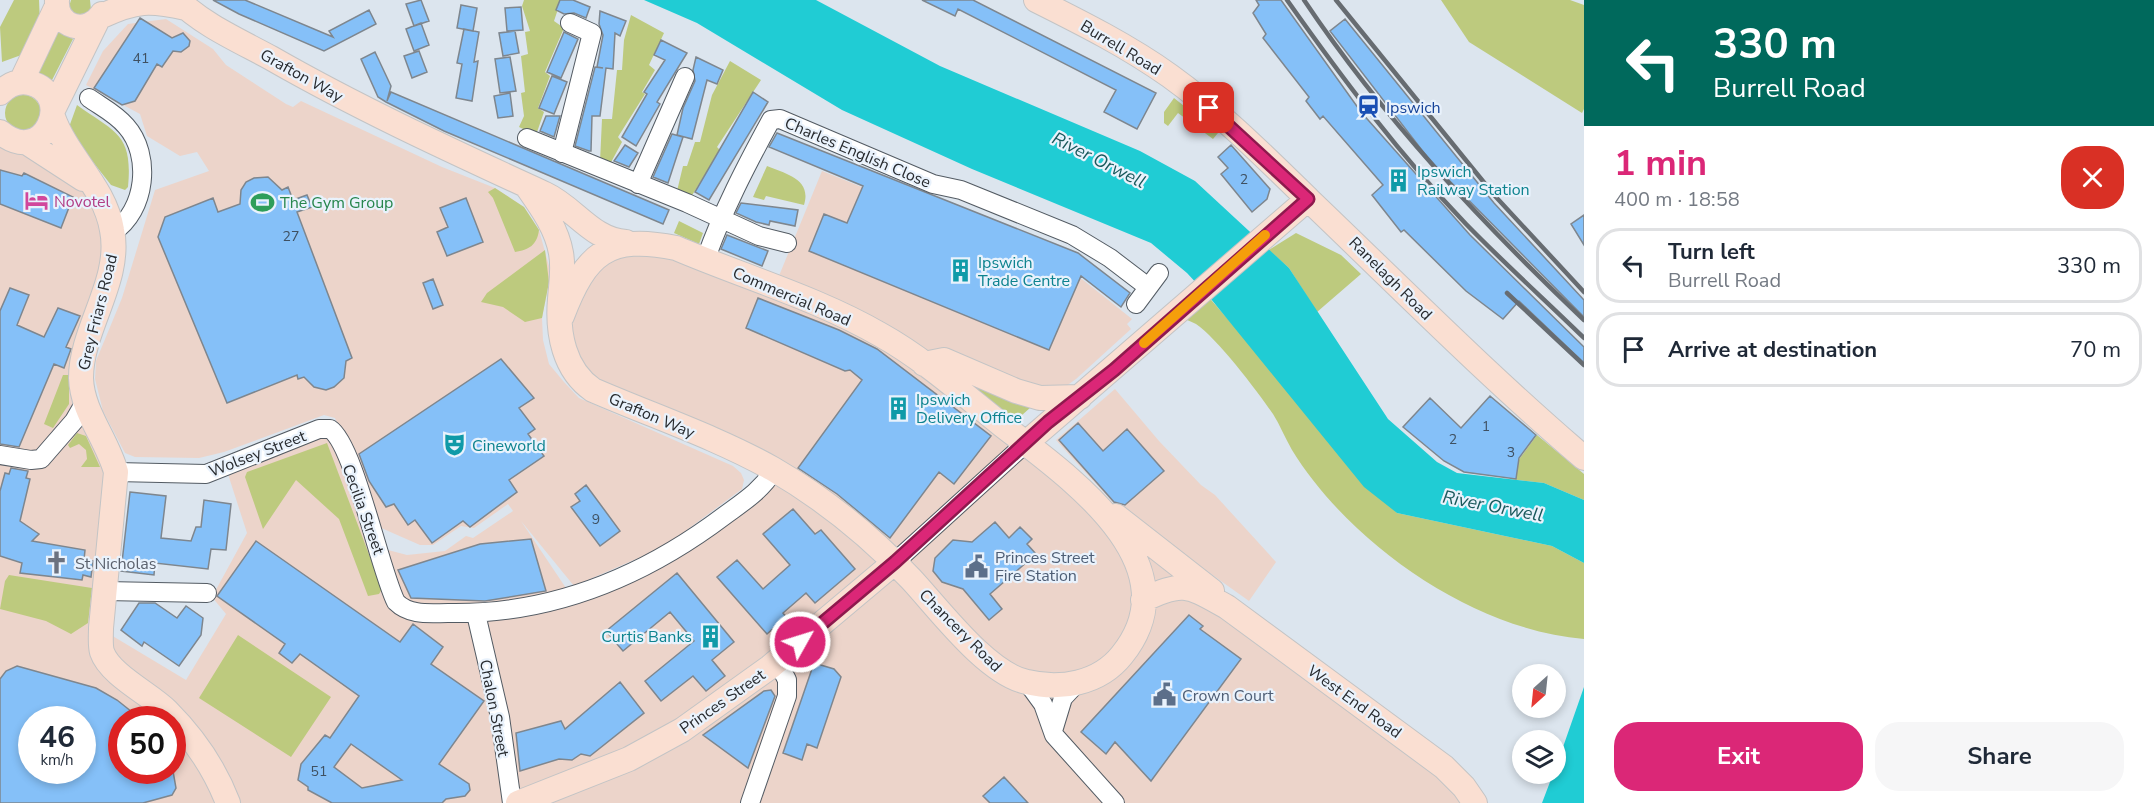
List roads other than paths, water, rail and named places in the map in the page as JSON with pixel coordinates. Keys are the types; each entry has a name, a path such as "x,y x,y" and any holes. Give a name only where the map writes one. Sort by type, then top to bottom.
{"main road":[{"name":"Grafton Way","path":"101,13 128,4 152,0 182,4 301,76 384,120 554,199 601,236 615,242 626,242"},
{"name":"Burrell Road","path":"1036,0 1107,36 1168,75 1246,140 1308,199"},
{"path":"57,2 61,18 75,27 88,27 101,13"},
{"path":"11,77 57,2"},
{"path":"11,141 43,134 101,13"},
{"name":"Grey Friars Road","path":"11,77 39,87 46,93 60,135 83,168 106,209 113,232 112,257 106,285 82,368 85,402 112,458 116,472"},
{"name":"Grey Friars Road","path":"11,141 48,153 92,185"},
{"name":"Grafton Way","path":"528,188 546,213 561,254 559,302 562,337 567,358 583,382 593,390 774,470 823,503 895,562"},
{"name":"Princes Street","path":"1026,443 1308,199"},
{"name":"Ranelagh Road","path":"1308,199 1514,398 1584,458"},
{"path":"562,316 572,289 589,266 608,249 626,242"},
{"name":"Commercial Road","path":"626,242 676,248 863,326 924,364 1026,443"},
{"name":"Ranelagh Road","path":"1473,357 1584,439"},
{"path":"924,364 944,360 1016,391 1040,398 1080,397"},
{"name":"Princes Street","path":"1053,466 1048,453 1050,437 1061,412"},
{"name":"Chancery Road","path":"895,562 984,657 1007,675 1047,686 1077,683 1105,671 1120,658 1140,625 1143,600 1141,576 1133,554 1116,525 1092,499 1026,443"},
{"path":"116,472 101,628 102,652 120,674 166,710 190,736 219,779 228,803"},
{"name":"West End Road","path":"1092,499 1208,587 1227,607"},
{"path":"862,590 873,568 871,542"},
{"name":"Princes Street","path":"518,803 629,759 682,730 777,661 895,562"},
{"name":"West End Road","path":"1143,600 1164,590 1182,587 1193,589 1227,607 1444,767 1464,787 1475,803"}],"street":[{"path":"562,153 591,33 570,23"},
{"path":"638,184 685,77"},
{"path":"89,98 128,127 139,150 142,169 137,205 126,222 113,232"},
{"name":"Charles English Close","path":"705,261 720,218 771,120 780,119 933,184 961,190 1072,235 1110,258 1148,287"},
{"path":"527,138 759,236 787,243"},
{"path":"1136,304 1159,273"},
{"path":"0,455 31,460 41,459 74,421 85,402"},
{"name":"Wolsey Street","path":"116,472 206,474 325,428"},
{"name":"Cecilia Street","path":"325,428 337,436 350,468 373,529 393,597 407,611 476,614"},
{"name":"Princes Street","path":"895,562 1026,443"},
{"path":"476,614 538,606 572,598 662,557 686,544 759,490 774,470"},
{"path":"105,591 207,593"},
{"name":"Chalon Street","path":"476,614 500,717 512,803"},
{"path":"750,803 787,696 787,680 777,661"},
{"path":"1027,682 1043,704 1053,732 1115,803"},
{"path":"1053,732 1064,698 1077,683"}],"water":[{"name":"River Orwell","path":"644,0 816,0 940,66 1140,151 1195,181 1289,268 1388,419 1437,462 1457,473 1544,483 1584,500 1584,563 1552,546 1397,513 1364,487 1211,299 1187,273 1151,243 972,169 842,110 697,23"},
{"path":"1584,687 1584,803 1542,803 1549,784 1566,784 1566,738"}],"railway":[{"path":"1287,0 1350,87 1418,171 1480,239 1584,338"},
{"path":"1304,0 1334,44 1435,168 1584,320"},
{"path":"1336,0 1495,196 1584,292"},
{"path":"1507,293 1584,365"}],"place":[{"name":"Ipswich","path":"1368,107"},
{"name":"Ipswich Railway Station","path":"1399,180"},
{"name":"Novotel","path":"36,201"},
{"name":"The Gym Group","path":"262,202"},
{"name":"Ipswich Trade Centre","path":"960,271"},
{"name":"Ipswich Delivery Office","path":"898,408"},
{"name":"Cineworld","path":"454,445"},
{"name":"St Nicholas","path":"57,563"},
{"name":"Princes Street Fire Station","path":"977,566"},
{"name":"Curtis Banks","path":"710,636"},
{"name":"Crown Court","path":"1164,695"}]}
